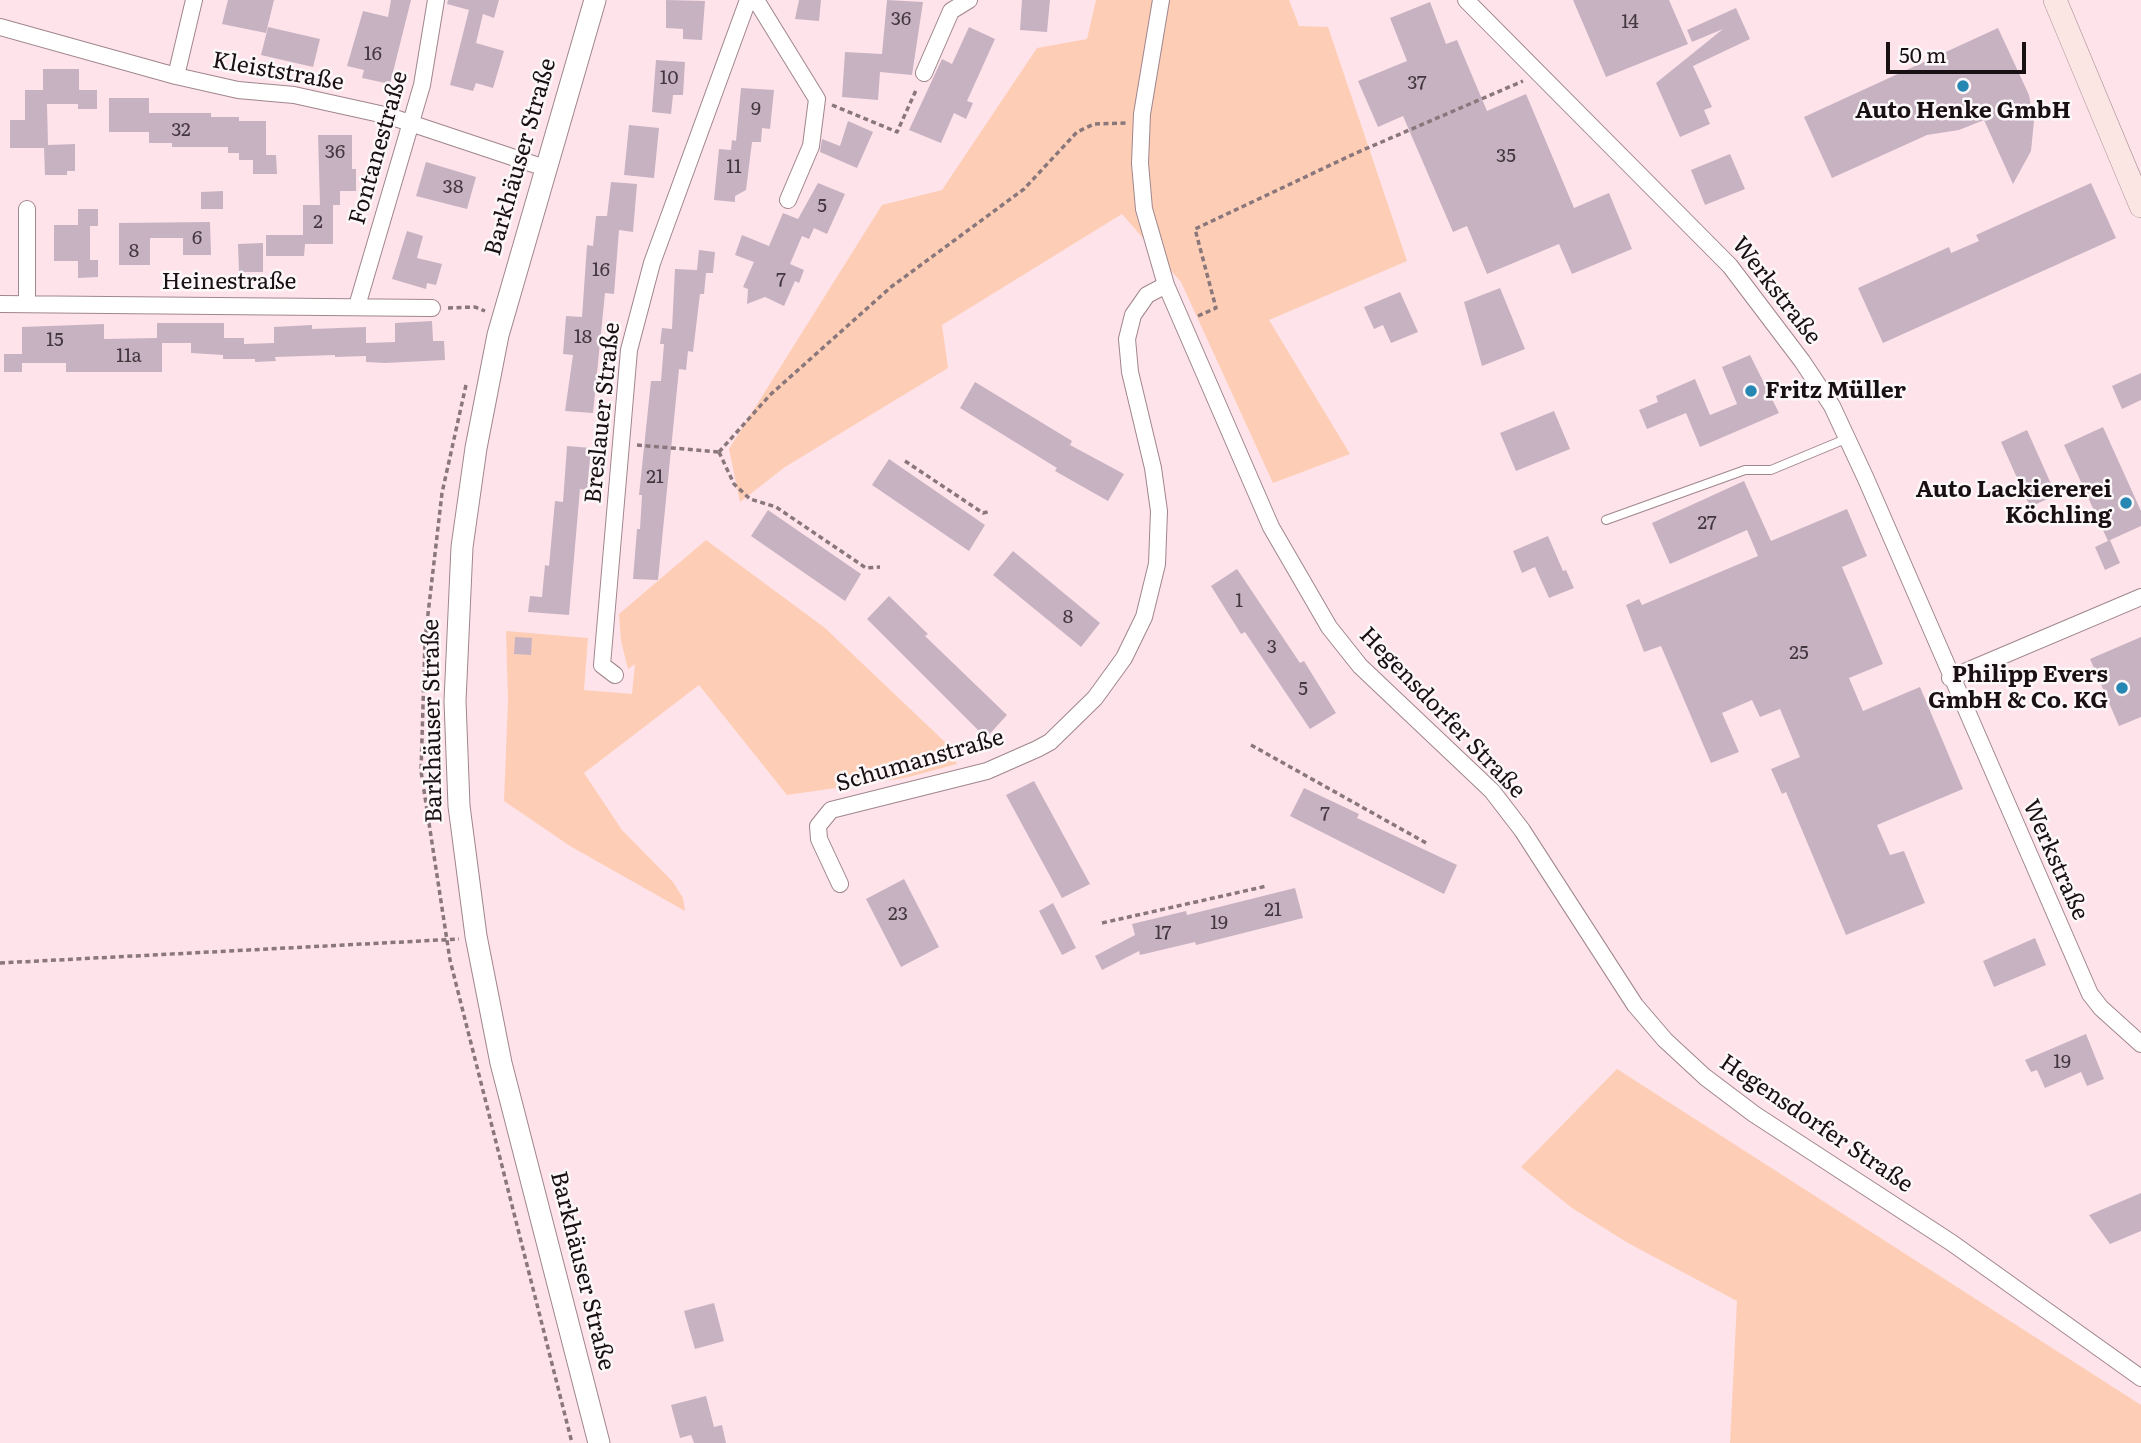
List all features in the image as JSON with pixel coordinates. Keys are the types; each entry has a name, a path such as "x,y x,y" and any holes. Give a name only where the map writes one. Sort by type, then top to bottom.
{"main road":[{"path":"2055,0 2141,206"}],"street":[{"path":"176,76 194,0"},
{"name":"Fontanestraße","path":"357,306 422,85 436,0"},
{"name":"Barkhäuser Straße","path":"595,0 498,335 468,493 460,568 455,701 459,806 476,936 501,1063 599,1443"},
{"name":"Breslauer Straße","path":"615,675 602,665 629,350 638,309 691,148 748,0"},
{"path":"756,0 817,99 811,146 788,200"},
{"path":"924,73 951,11 969,0"},
{"name":"Hegensdorfer Straße","path":"1161,0 1142,125 1140,163 1144,209 1167,285 1271,527 1329,627 1360,666 1492,791 1522,830 1635,1005 1665,1040 1705,1077 1754,1114 1952,1243 2141,1378"},
{"name":"Werkstraße","path":"1466,0 1537,75 1730,266 1802,361 1848,439 2090,994 2101,1009 2141,1044"},
{"name":"Kleiststraße","path":"0,27 176,76 238,90 294,95 389,116 545,168"},
{"path":"27,209 27,304"},
{"name":"Schumanstraße","path":"840,884 819,839 818,826 831,810 987,771 1037,750 1050,742 1095,698 1124,658 1144,617 1157,564 1160,511 1153,468 1130,372 1127,340 1133,315 1147,295 1167,285"},
{"name":"Heinestraße","path":"0,304 432,308"},
{"path":"1950,678 2141,597"}],"lane":[{"path":"1606,520 1745,470 1771,470 1848,439"}],"path":[{"path":"817,99 897,132 924,73"},
{"path":"1216,308 1195,229 1356,153 1537,75"},
{"path":"719,452 747,417 798,369 921,262 1024,189 1077,132 1106,122 1142,125"},
{"path":"432,308 475,307 490,313"},
{"path":"621,444 719,452"},
{"path":"719,452 734,484 750,499 776,507 866,568 880,567"},
{"path":"905,461 983,513 991,511"},
{"path":"1251,746 1428,844"},
{"path":"1102,923 1267,886"},
{"path":"0,963 446,941 476,936"}],"shaded area":[{"path":"1096,0 1289,0 1299,26 1328,27 1407,261 1269,320 1350,454 1273,483 1181,282 1122,214 942,325 948,368 785,467 740,502 729,449 882,205 942,190 1037,48 1087,39"},
{"path":"706,540 825,628 946,743 957,764 905,778 787,795 699,685 584,773 622,830 673,882 683,898 685,911 570,846 504,801 508,701 506,631 588,638 584,690 632,694 635,664 628,669 621,641 619,614"},
{"path":"1617,1069 2141,1405 2141,1443 1730,1443 1737,1301 1628,1243 1572,1208 1521,1167"}],"building":[{"path":"228,0 274,0 266,33 222,24"},
{"path":"391,0 411,0 390,84 362,78 364,70 347,66 363,11 388,17"},
{"path":"448,0 499,0 494,18 483,14 476,43 504,51 493,88 476,83 473,91 450,85 469,10 447,4"},
{"path":"666,0 705,1 702,40 683,39 683,29 666,28"},
{"path":"799,0 821,0 819,21 795,19"},
{"path":"887,0 923,2 912,75 880,72 878,100 842,97 845,52 882,54"},
{"path":"1022,0 1050,0 1047,32 1020,30"},
{"path":"1573,0 1669,0 1688,44 1606,77"},
{"path":"1430,2 1446,44 1457,40 1487,111 1526,94 1574,208 1609,193 1632,249 1572,274 1559,244 1487,274 1467,226 1453,232 1403,116 1378,127 1358,81 1407,61 1390,18"},
{"path":"1736,8 1750,39 1693,66 1712,107 1704,110 1710,124 1680,137 1656,83 1723,29 1692,42 1687,30"},
{"path":"268,27 320,39 313,67 261,55"},
{"path":"969,27 995,39 967,101 973,103 966,119 954,113 941,143 909,130 942,59 952,64"},
{"path":"1998,28 2029,95 2034,121 2031,151 2013,184 1984,120 1959,130 1927,135 1832,178 1804,117"},
{"path":"656,60 685,62 683,95 673,95 671,114 652,112"},
{"path":"43,69 79,69 79,90 97,90 97,109 78,109 78,104 47,104 48,145 75,144 75,171 67,171 67,175 45,175 44,148 10,148 10,120 25,120 25,90 43,90"},
{"path":"741,88 774,90 770,129 762,128 761,142 752,142 746,190 735,196 735,202 714,200 719,149 731,150 732,140 736,141"},
{"path":"109,98 149,98 149,113 211,113 211,117 266,121 266,155 276,155 277,174 253,174 253,160 239,160 239,153 228,153 228,147 172,147 172,143 149,143 149,132 109,132"},
{"path":"848,121 873,132 857,168 820,152 822,139 840,146"},
{"path":"629,125 659,128 654,178 624,175"},
{"path":"318,135 352,135 352,169 356,169 356,191 340,191 340,205 333,205 333,244 305,244 304,256 266,256 266,235 303,235 303,205 320,205"},
{"path":"1730,154 1745,189 1705,205 1691,170"},
{"path":"426,162 476,177 467,209 416,196"},
{"path":"611,182 637,184 633,232 619,230 614,294 605,293 593,413 565,411 573,355 563,354 566,316 582,317 587,245 593,246 596,216 607,216"},
{"path":"818,183 845,194 827,234 814,228 809,239 802,236 790,264 804,270 799,283 795,281 784,306 765,297 747,304 748,289 743,287 754,262 735,255 742,235 769,246 783,213 798,219"},
{"path":"2091,183 2116,238 1883,343 1858,288 1949,247 1951,253 1979,241 1976,235"},
{"path":"223,191 223,209 201,209 201,192"},
{"path":"78,209 98,209 98,226 90,226 90,260 98,260 98,277 78,278 78,261 54,261 54,225 78,225"},
{"path":"210,222 211,255 183,255 183,238 150,238 150,265 119,265 119,223"},
{"path":"407,231 423,236 417,258 442,264 436,285 427,283 426,289 392,279"},
{"path":"263,243 263,272 239,272 238,244"},
{"path":"699,250 715,252 713,273 706,273 704,294 700,294 693,352 688,351 686,370 679,369 658,580 633,579 637,529 640,529 642,495 639,495 651,381 661,381 664,344 660,344 662,328 672,329 675,269 697,270"},
{"path":"1500,288 1525,349 1482,366 1464,302"},
{"path":"1400,292 1418,332 1391,343 1383,325 1374,329 1364,307"},
{"path":"432,321 433,341 444,341 445,360 385,363 366,362 366,356 335,355 275,357 276,361 255,362 255,359 223,359 223,355 191,353 191,343 162,343 162,372 66,372 66,363 22,363 22,372 4,372 4,354 22,354 22,327 104,324 104,339 157,338 157,323 224,323 224,338 244,338 244,344 274,343 274,327 366,327 366,343 395,342 395,323"},
{"path":"1750,355 1779,413 1700,447 1686,413 1647,429 1639,410 1658,402 1656,396 1695,379 1710,415 1737,404 1722,367"},
{"path":"2141,373 2141,400 2122,409 2112,386"},
{"path":"975,382 1072,441 1070,445 1124,474 1108,501 1055,471 1057,468 960,408"},
{"path":"1554,411 1570,449 1516,471 1500,433"},
{"path":"2103,427 2141,511 2141,526 2108,541 2064,445"},
{"path":"2027,430 2056,495 2030,507 2001,442"},
{"path":"567,446 591,448 587,490 580,489 569,615 528,612 530,596 542,597 545,565 549,566 555,501 563,502"},
{"path":"889,459 985,525 969,551 872,485"},
{"path":"1744,481 1771,541 1847,509 1867,556 1842,567 1883,664 1849,678 1863,711 1920,687 1963,789 1877,825 1890,855 1904,851 1925,903 1846,935 1786,792 1782,794 1771,769 1800,757 1780,709 1760,717 1752,700 1722,713 1739,752 1711,763 1661,646 1644,652 1626,605 1639,599 1642,605 1758,556 1747,530 1670,564 1652,523"},
{"path":"768,510 861,574 845,601 751,536"},
{"path":"1548,536 1563,571 1566,570 1574,588 1549,598 1535,567 1522,573 1513,551"},
{"path":"2110,540 2120,563 2105,570 2095,547"},
{"path":"1013,551 1100,623 1081,647 993,575"},
{"path":"1237,569 1300,663 1304,661 1336,713 1310,729 1245,632 1241,634 1211,586"},
{"path":"889,596 928,634 925,636 1007,715 986,738 867,619"},
{"path":"515,637 532,638 531,655 514,654"},
{"name":"Philipp Evers GmbH & Co. KG","path":"2141,637 2141,717 2119,726 2090,659"},
{"path":"1034,781 1090,884 1062,898 1006,795"},
{"path":"1304,788 1359,814 1357,818 1457,865 1444,894 1290,816"},
{"path":"904,879 939,947 901,967 866,899"},
{"path":"1295,888 1303,918 1196,945 1195,942 1140,955 1139,951 1102,970 1095,956 1135,935 1132,924 1186,911 1187,915"},
{"path":"1053,903 1076,948 1062,955 1039,911"},
{"path":"2035,938 2046,965 1994,987 1983,961"},
{"path":"2086,1034 2104,1079 2087,1086 2081,1072 2045,1088 2037,1070 2031,1072 2025,1060"},
{"path":"2141,1193 2141,1231 2110,1244 2089,1215"},
{"path":"714,1303 724,1341 695,1349 684,1311"},
{"path":"706,1396 714,1427 722,1425 726,1443 694,1443 691,1435 680,1438 671,1405"}],"place":[{"name":"Auto Henke GmbH","path":"1963,86"},
{"name":"Fritz Müller","path":"1751,391"},
{"name":"Auto Lackiererei Köchling","path":"2126,503"},
{"name":"Philipp Evers GmbH & Co. KG","path":"2122,688"}]}
